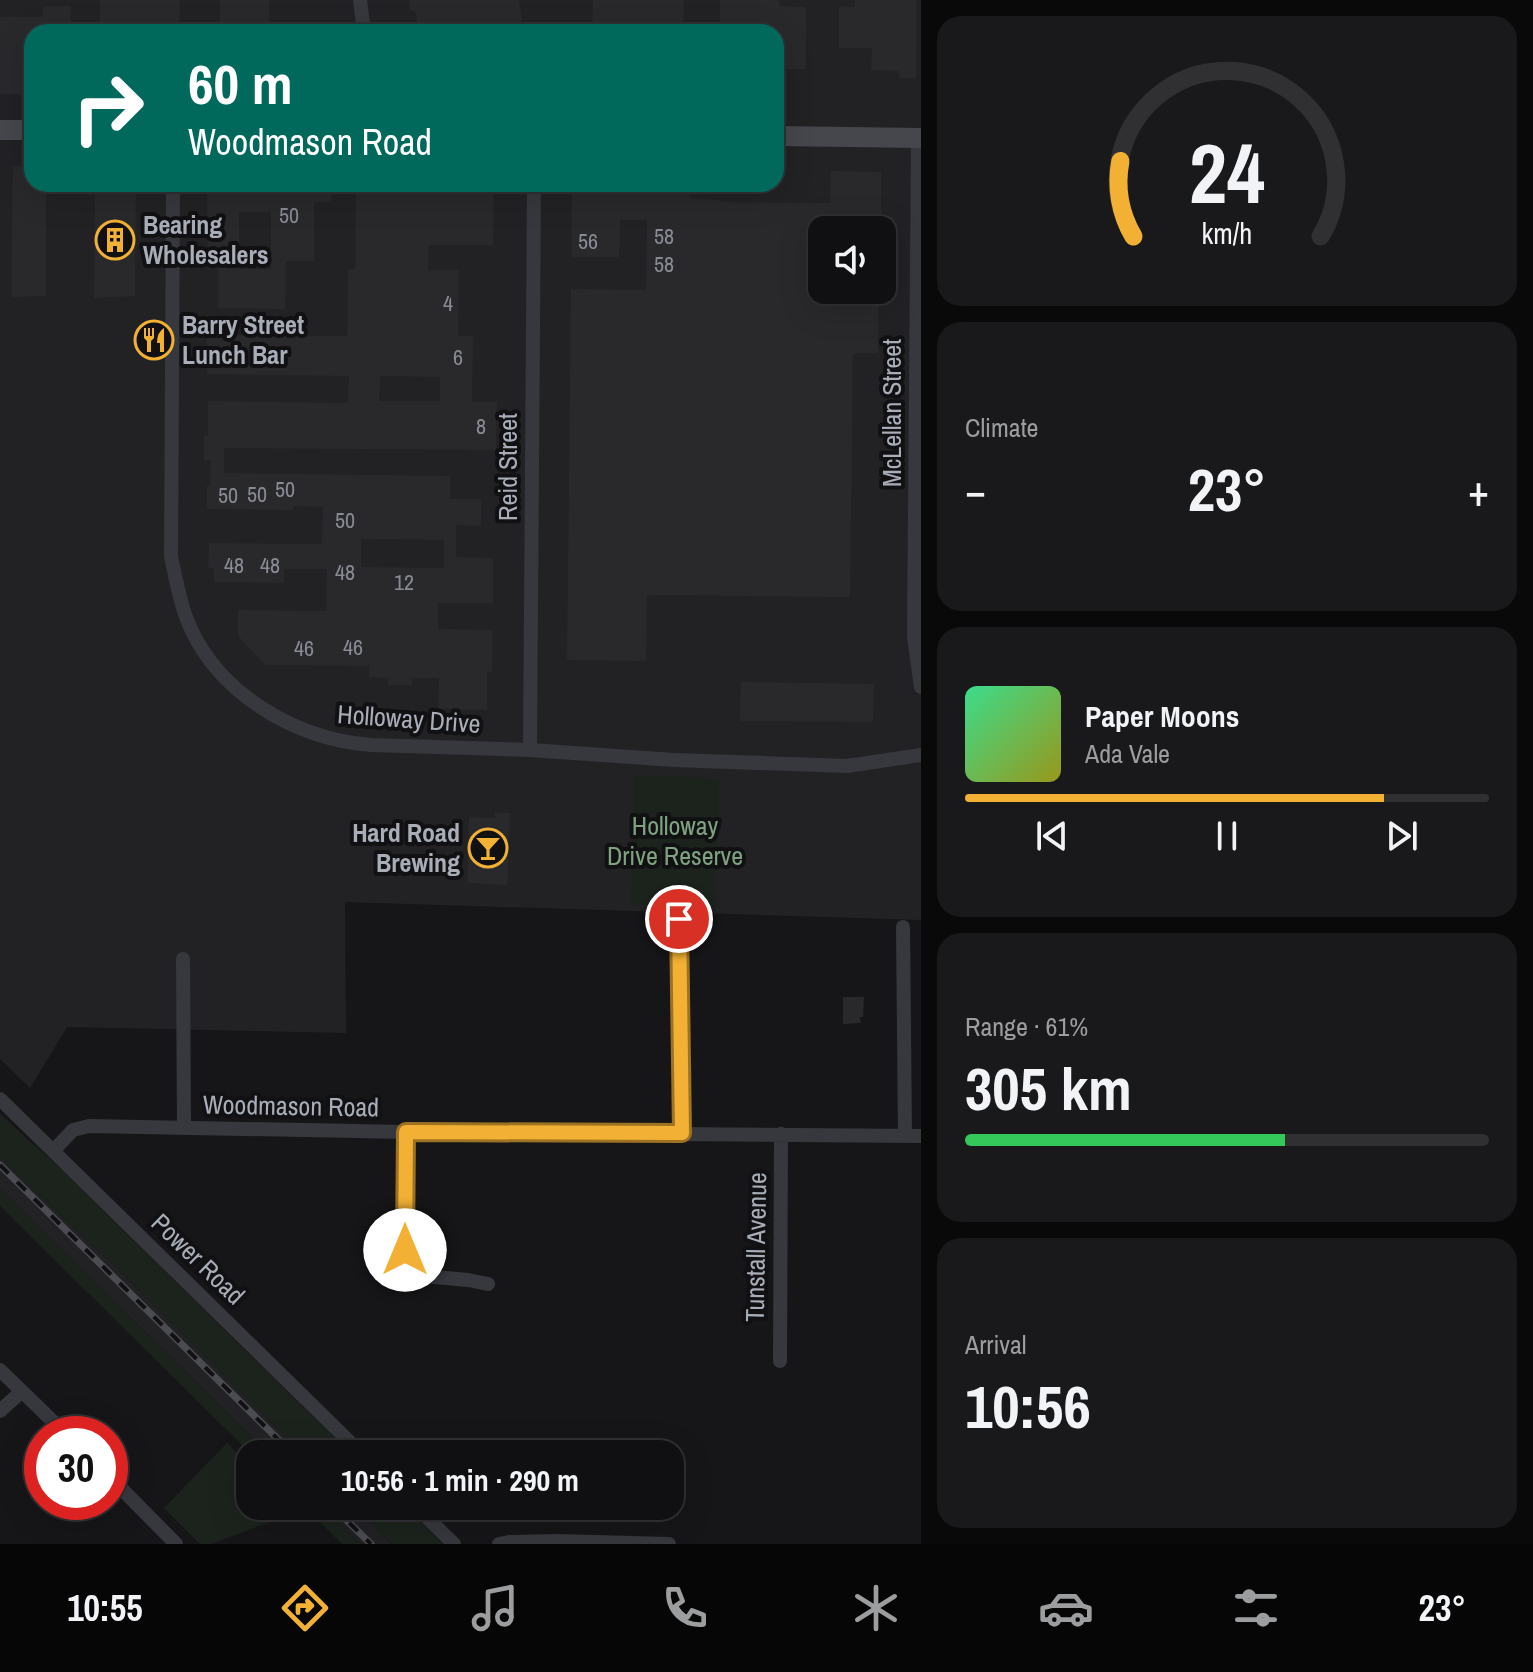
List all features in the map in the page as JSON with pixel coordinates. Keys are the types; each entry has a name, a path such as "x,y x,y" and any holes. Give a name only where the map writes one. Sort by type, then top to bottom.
{"main road":[{"path":"0,130 24,130"},
{"path":"784,136 920,138"}],"street":[{"path":"360,0 363,24"},
{"name":"McLellan Street","path":"920,138 914,637 921,687"},
{"name":"Holloway Drive","path":"173,192 171,556 187,619 204,651 220,672 255,704 301,729 348,743 371,745 847,766 921,755"},
{"name":"Reid Street","path":"530,750 534,192"},
{"path":"679,919 682,1133"},
{"path":"903,927 905,1135"},
{"path":"183,959 184,1128"},
{"name":"Power Road","path":"0,1099 348,1440"},
{"name":"Woodmason Road","path":"53,1151 73,1130 89,1126 921,1136"},
{"path":"406,1132 405,1250 411,1267 424,1276 488,1284"},
{"name":"Tunstall Avenue","path":"780,1361 781,1134"},
{"path":"0,1370 48,1416"},
{"path":"0,1411 22,1391"},
{"path":"128,1495 176,1544"},
{"path":"429,1520 454,1544"},
{"path":"499,1544 533,1541 669,1544"}],"shaded area":[{"path":"0,0 921,0 921,920 345,902 346,1033 67,1027 30,1088 0,1059"},
{"path":"0,1157 289,1440 255,1440 0,1189"},
{"path":"336,1520 369,1520 392,1544 361,1544"}],"green space":[{"name":"Holloway Drive Reserve","path":"634,775 719,778 715,907 631,905"},
{"path":"0,1114 62,1170 337,1440 289,1440 0,1157"},
{"path":"0,1189 255,1440 237,1440 0,1206"},
{"path":"227,1443 236,1452 236,1520 276,1520 211,1544 200,1544 164,1508"},
{"path":"318,1520 336,1520 361,1544 342,1544"},
{"path":"369,1520 418,1520 443,1544 392,1544"}],"building":[{"path":"100,0 180,0 179,24 100,24"},
{"path":"220,0 269,0 269,24 220,24"},
{"path":"409,0 519,0 523,24 417,24 416,13 410,10"},
{"path":"593,0 684,0 683,24 592,24"},
{"path":"720,0 779,0 779,6 806,7 806,69 784,69 784,24 720,24"},
{"path":"855,0 917,0 916,78 899,78 899,71 871,70 872,48 839,48 839,6 855,7"},
{"path":"43,6 71,6 70,24 24,24 24,94 0,94 0,17 43,17"},
{"path":"13,166 24,166 24,192 46,192 46,296 11,297"},
{"path":"831,171 881,172 881,216 808,216 808,304 879,304 878,353 853,353 850,597 647,595 646,661 567,660 571,289 646,290 647,220 620,220 619,257 571,257 572,192 690,192 690,199 830,203"},
{"name":"Bearing Wholesalers","path":"95,192 136,192 135,296 94,298"},
{"path":"207,192 331,192 331,202 314,202 314,261 286,261 285,309 218,308 219,258 208,258","holes":["239,212 271,212 271,269 239,269"]},
{"path":"356,192 494,192 493,245 429,245 428,270 459,270 458,336 473,336 472,402 497,402 496,450 224,448 224,473 450,476 450,499 481,499 481,526 456,525 456,557 493,558 493,603 438,603 438,629 493,630 492,672 487,672 487,710 438,709 439,678 412,678 412,685 388,685 388,678 369,677 369,666 265,665 238,636 238,610 326,611 327,569 284,569 284,583 214,582 214,568 208,568 209,543 322,544 323,507 293,506 293,510 207,509 211,460 204,460 204,436 208,436 208,401 348,403 349,376 207,374 207,335 347,336 348,269 355,269","holes":["380,376 440,377 440,401 379,401","363,539 444,540 444,568 361,567"]},
{"path":"741,682 874,684 873,722 740,721"},
{"path":"495,812 510,813 507,885 467,883 469,817 495,818"},
{"path":"843,997 864,997 861,1023 843,1024"}],"railway":[{"path":"0,1165 279,1440"},
{"path":"346,1520 371,1544"}],"place":[{"name":"Bearing Wholesalers","path":"115,240"},
{"name":"Barry Street Lunch Bar","path":"154,340"},
{"name":"Hard Road Brewing","path":"488,848"}],"route":[{"path":"405,1250 406,1132 682,1133 679,919"}]}
